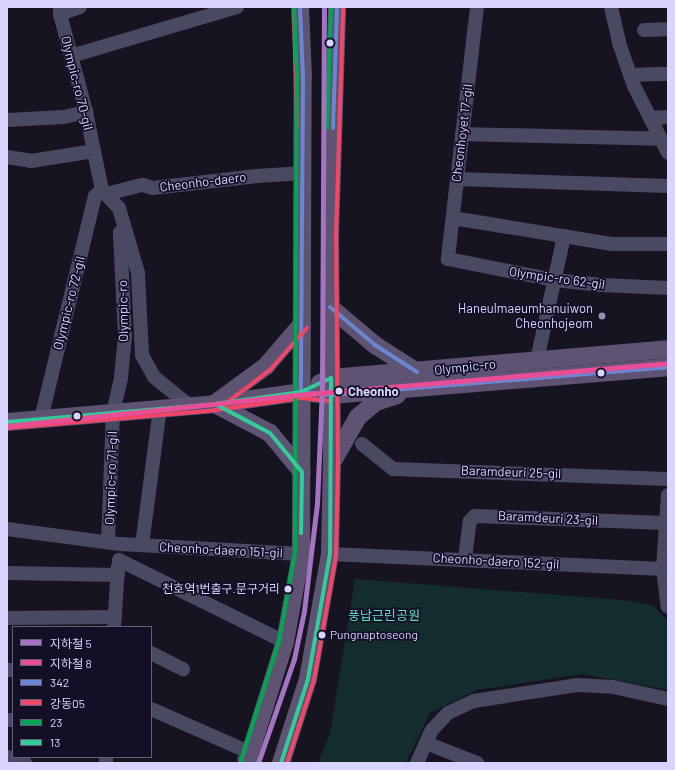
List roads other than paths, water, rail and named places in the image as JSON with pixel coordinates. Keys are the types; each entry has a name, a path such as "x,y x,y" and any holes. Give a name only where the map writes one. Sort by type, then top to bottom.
{"main road":[{"path":"246,760 285,642 301,554 303,78 300,7"},
{"path":"282,762 308,679 330,554 332,462 330,234 337,7"},
{"path":"330,307 414,378 376,402 358,417 332,462"},
{"path":"302,324 266,366 215,404 270,433 302,472"},
{"name":"Olympic-ro","path":"7,422 215,404 302,392 331,386 414,378 537,360 668,349"},
{"name":"Olympic-ro","path":"331,386 386,390 414,378 668,367"}],"street":[{"name":"Olympic-ro 70-gil","path":"80,7 60,11 86,112 104,192"},
{"path":"71,56 237,7"},
{"name":"Cheonhoyet 17-gil","path":"448,259 477,7"},
{"path":"612,7 619,43 630,75 668,153"},
{"path":"644,30 668,29"},
{"path":"630,75 668,74"},
{"path":"7,120 64,117 86,112"},
{"path":"650,118 668,117"},
{"path":"462,134 661,139"},
{"path":"7,157 31,161 94,151"},
{"name":"Cheonho-daero","path":"104,192 142,185 153,188 256,176 303,174"},
{"path":"457,178 668,186"},
{"path":"104,192 119,208 138,273 142,355 154,377 190,406"},
{"name":"Olympic-ro 72-gil","path":"41,419 95,196 104,192"},
{"name":"Olympic-ro","path":"113,413 121,377 125,336 119,208"},
{"path":"453,218 611,244 668,244"},
{"path":"537,360 564,236"},
{"name":"Olympic-ro 62-gil","path":"448,259 554,280 602,285 668,288"},
{"name":"Cheonho-daero 151-gil","path":"142,545 160,409"},
{"name":"Olympic-ro 71-gil","path":"113,413 114,543 119,560 115,622"},
{"name":"Baramdeuri 25-gil","path":"362,444 393,469 668,479"},
{"path":"668,495 667,528 663,569 668,607"},
{"name":"Baramdeuri 23-gil","path":"465,559 470,521 475,516 667,528"},
{"name":"Cheonho-daero 151-gil","path":"7,529 114,543 301,554"},
{"name":"Cheonho-daero 152-gil","path":"330,554 663,569"},
{"path":"119,560 285,642"},
{"path":"7,573 118,575"},
{"path":"7,618 115,622"},
{"path":"152,654 183,669"},
{"path":"417,763 432,730 448,713 474,701 530,694 577,685 614,687 668,700"},
{"path":"152,710 246,760"},
{"path":"426,743 477,763"},
{"path":"7,757 25,763"}],"metro line":[{"name":"5","path":"258,763 294,659 304,611 317,503 322,388 324,7"},
{"name":"8","path":"7,426 296,395 668,363"}],"place":[{"name":"Haneulmaeumhanuiwon Cheonhojeom","path":"602,316"},
{"name":"Cheonho","path":"339,391"},
{"name":"천호역1번출구.문구거리","path":"288,589"},
{"name":"Pungnaptoseong","path":"322,635"}],"park label":[{"name":"풍납근린공원","path":"384,615"}]}
